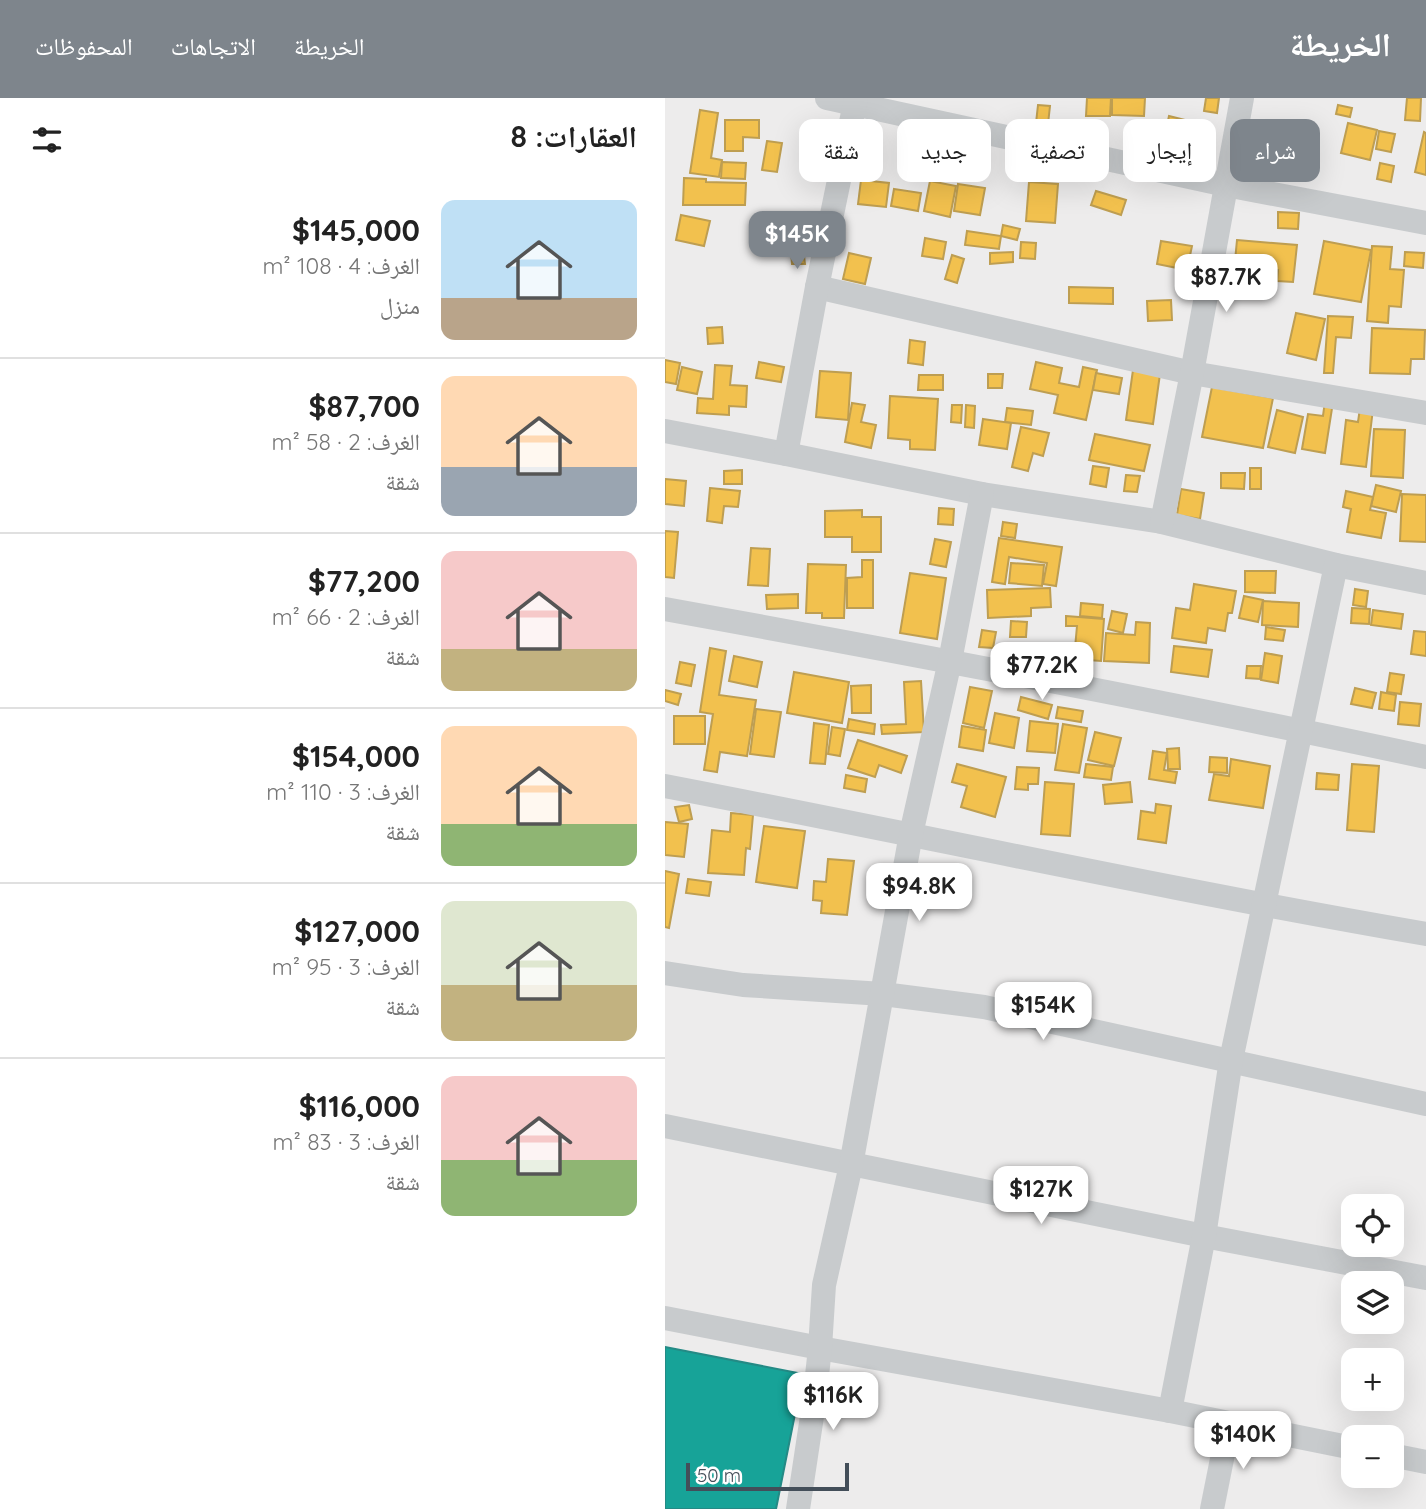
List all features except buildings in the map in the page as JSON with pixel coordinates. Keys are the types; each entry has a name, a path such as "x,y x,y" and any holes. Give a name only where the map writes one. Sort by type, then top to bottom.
{"street":[{"path":"827,98 855,101 1226,185 1426,223"},
{"path":"1162,522 1242,98"},
{"path":"786,454 855,101"},
{"path":"817,287 1192,373 1426,414"},
{"path":"665,431 982,494 1162,522 1336,565 1426,583"},
{"path":"798,1509 814,1403 824,1285 851,1165 911,834 950,661 982,494"},
{"path":"1170,1411 1204,1236 1231,1060 1336,565"},
{"path":"665,609 950,661 1426,757"},
{"path":"665,786 1264,906 1426,934"},
{"path":"665,973 743,985 883,994 984,1007 1426,1104"},
{"path":"665,1126 1204,1236 1426,1278"},
{"path":"665,1318 1170,1411 1341,1446"},
{"path":"1212,1509 1229,1424"},
{"path":"1404,1458 1426,1462"}]}
